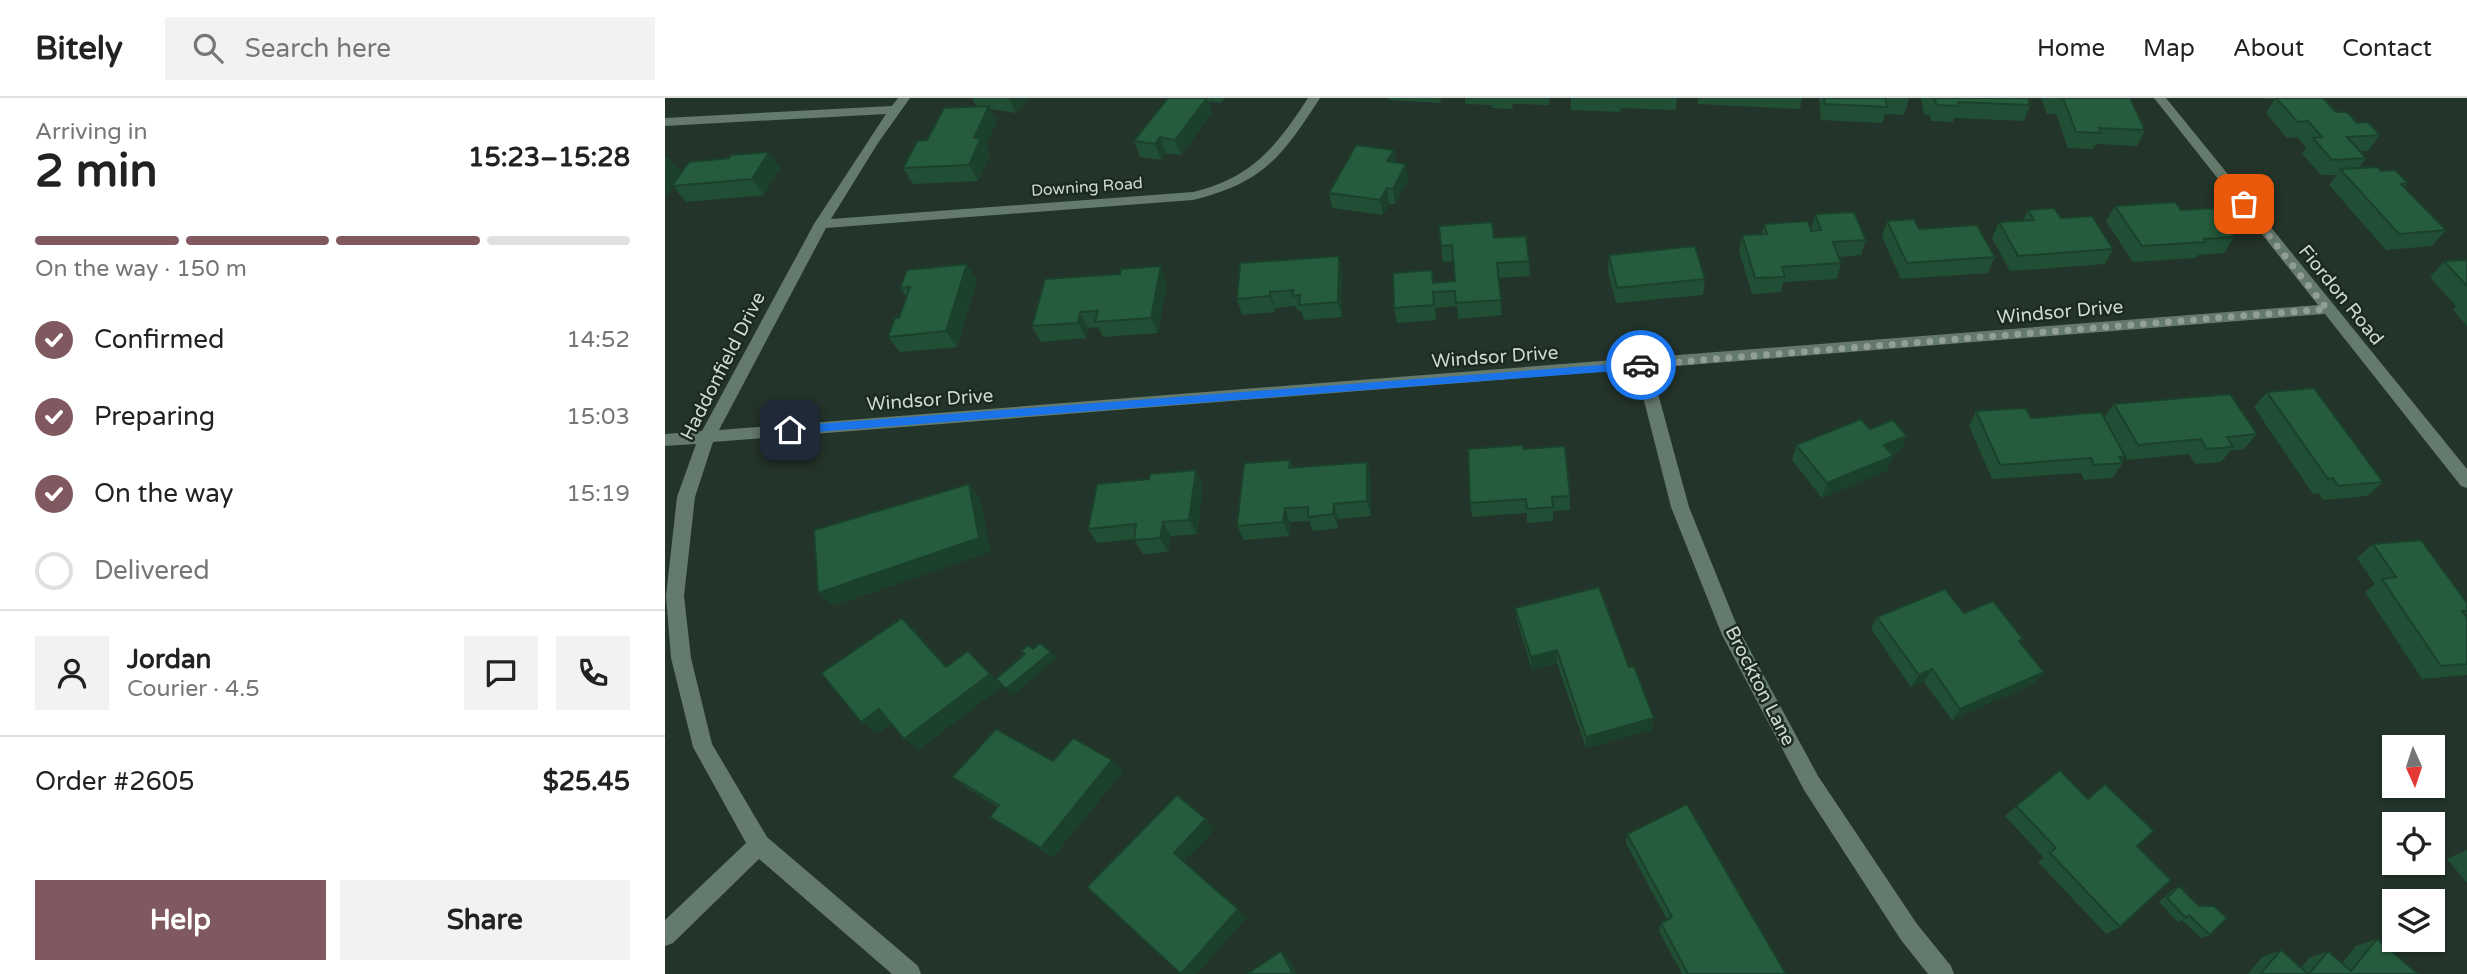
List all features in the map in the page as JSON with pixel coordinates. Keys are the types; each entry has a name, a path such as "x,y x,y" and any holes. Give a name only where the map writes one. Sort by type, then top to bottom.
{"street":[{"name":"Downing Road","path":"821,224 1193,196 1221,191 1255,174 1288,139 1314,98"},
{"name":"Fiordon Road","path":"2160,98 2467,481"},
{"name":"Haddonfield Drive","path":"899,104 821,224 707,437 687,497 675,596 681,658 702,747 759,845 910,974"},
{"path":"665,122 899,104"},
{"name":"Windsor Drive","path":"665,440 2327,309"},
{"name":"Brockton Lane","path":"1643,365 1679,508 1729,629 1811,783 1909,932 1943,974"},
{"path":"665,935 759,845"}],"building":[{"path":"1168,98 1207,98 1175,140 1160,137 1155,144 1134,141"},
{"path":"1824,98 1885,98 1887,107 1825,104"},
{"path":"1929,98 2028,98 2030,105 1958,102 1958,106 1936,105 1935,99"},
{"path":"2063,98 2130,98 2145,130 2099,128 2101,133 2076,132"},
{"path":"2276,98 2323,98 2336,112 2347,112 2357,123 2368,122 2380,135 2347,137 2366,158 2332,160 2313,138 2322,137 2308,121 2298,122"},
{"path":"989,106 974,138 981,138 969,165 903,168 917,141 927,140 944,108"},
{"path":"1356,145 1394,150 1387,161 1406,164 1393,189 1387,188 1380,200 1329,193"},
{"path":"769,152 752,179 672,186 689,162"},
{"path":"2378,167 2381,171 2395,170 2408,183 2401,184 2446,230 2399,234 2340,169"},
{"path":"2175,202 2181,210 2213,208 2234,237 2204,239 2206,242 2142,246 2115,206"},
{"path":"2054,208 2061,218 2092,216 2113,249 2018,256 1999,222 2034,220 2028,210"},
{"path":"1854,212 1866,240 1833,242 1841,263 1782,267 1785,277 1755,278 1742,235 1767,234 1764,224 1808,221 1811,231 1821,230 1815,214"},
{"path":"1914,219 1919,229 1977,225 1995,257 1907,263 1887,221"},
{"path":"1492,222 1494,238 1526,236 1529,261 1497,263 1501,300 1456,303 1455,291 1433,292 1434,305 1394,308 1393,273 1432,270 1433,283 1455,281 1452,245 1441,246 1439,226"},
{"path":"1695,246 1705,279 1617,288 1609,255"},
{"path":"1339,256 1338,302 1299,305 1300,295 1293,296 1293,290 1270,292 1270,296 1237,299 1240,263"},
{"path":"2467,260 2467,286 2444,261"},
{"path":"967,264 946,331 888,337 895,318 899,318 910,287 900,288 907,270"},
{"path":"1161,266 1151,318 1095,322 1098,311 1080,312 1078,323 1032,326 1045,279 1120,274 1121,269"},
{"path":"2314,388 2383,482 2338,486 2333,478 2328,479 2267,392"},
{"path":"2230,394 2257,434 2227,437 2233,447 2207,449 2201,439 2138,445 2114,404"},
{"path":"2026,408 2031,418 2101,412 2125,456 2119,457 2123,463 2094,465 2091,458 2000,465 1976,411"},
{"path":"1861,419 1870,429 1893,420 1907,436 1884,445 1893,456 1827,483 1796,445"},
{"path":"1523,445 1524,449 1565,446 1570,496 1552,497 1553,507 1527,509 1526,499 1470,503 1468,449"},
{"path":"1290,460 1289,468 1367,462 1367,501 1334,504 1333,514 1308,517 1308,507 1285,508 1283,522 1237,526 1244,463"},
{"path":"1196,470 1189,520 1163,522 1160,538 1134,540 1136,524 1088,529 1097,484 1149,479 1150,474"},
{"path":"969,484 979,538 818,593 814,530"},
{"path":"2421,540 2467,603 2467,611 2462,611 2467,618 2467,664 2441,666 2382,579 2396,577 2373,544"},
{"path":"1599,587 1629,667 1634,666 1654,718 1586,737 1557,650 1531,657 1515,608"},
{"path":"1945,589 1964,613 1993,601 2023,639 2019,641 2044,672 1960,709 1932,669 1919,675 1877,617"},
{"path":"902,618 946,667 968,651 990,674 904,739 879,709 861,722 821,673"},
{"path":"1040,643 1051,652 1006,689 996,679 1025,654 1021,651 1028,645 1033,649"},
{"path":"996,729 1053,761 1073,738 1112,760 1041,848 990,817 999,805 952,777"},
{"path":"2060,770 2088,799 2105,784 2154,831 2137,846 2171,880 2120,927 2050,853 2056,848 2016,806"},
{"path":"1177,795 1206,819 1174,853 1238,909 1181,974 1087,887"},
{"path":"1687,804 1786,974 1688,974 1661,923 1672,917 1627,834"},
{"path":"2179,886 2199,906 2214,906 2227,918 2210,935 2189,915 2186,918 2167,898"},
{"path":"2377,939 2382,943 2382,952 2392,952 2418,974 2309,974 2328,951 2351,971"},
{"path":"2281,950 2308,974 2260,974"},
{"path":"1281,951 1293,974 1247,974"}],"way so far":[{"path":"1641,365 2327,309 2244,204"}],"route":[{"path":"790,430 1641,365"}]}
